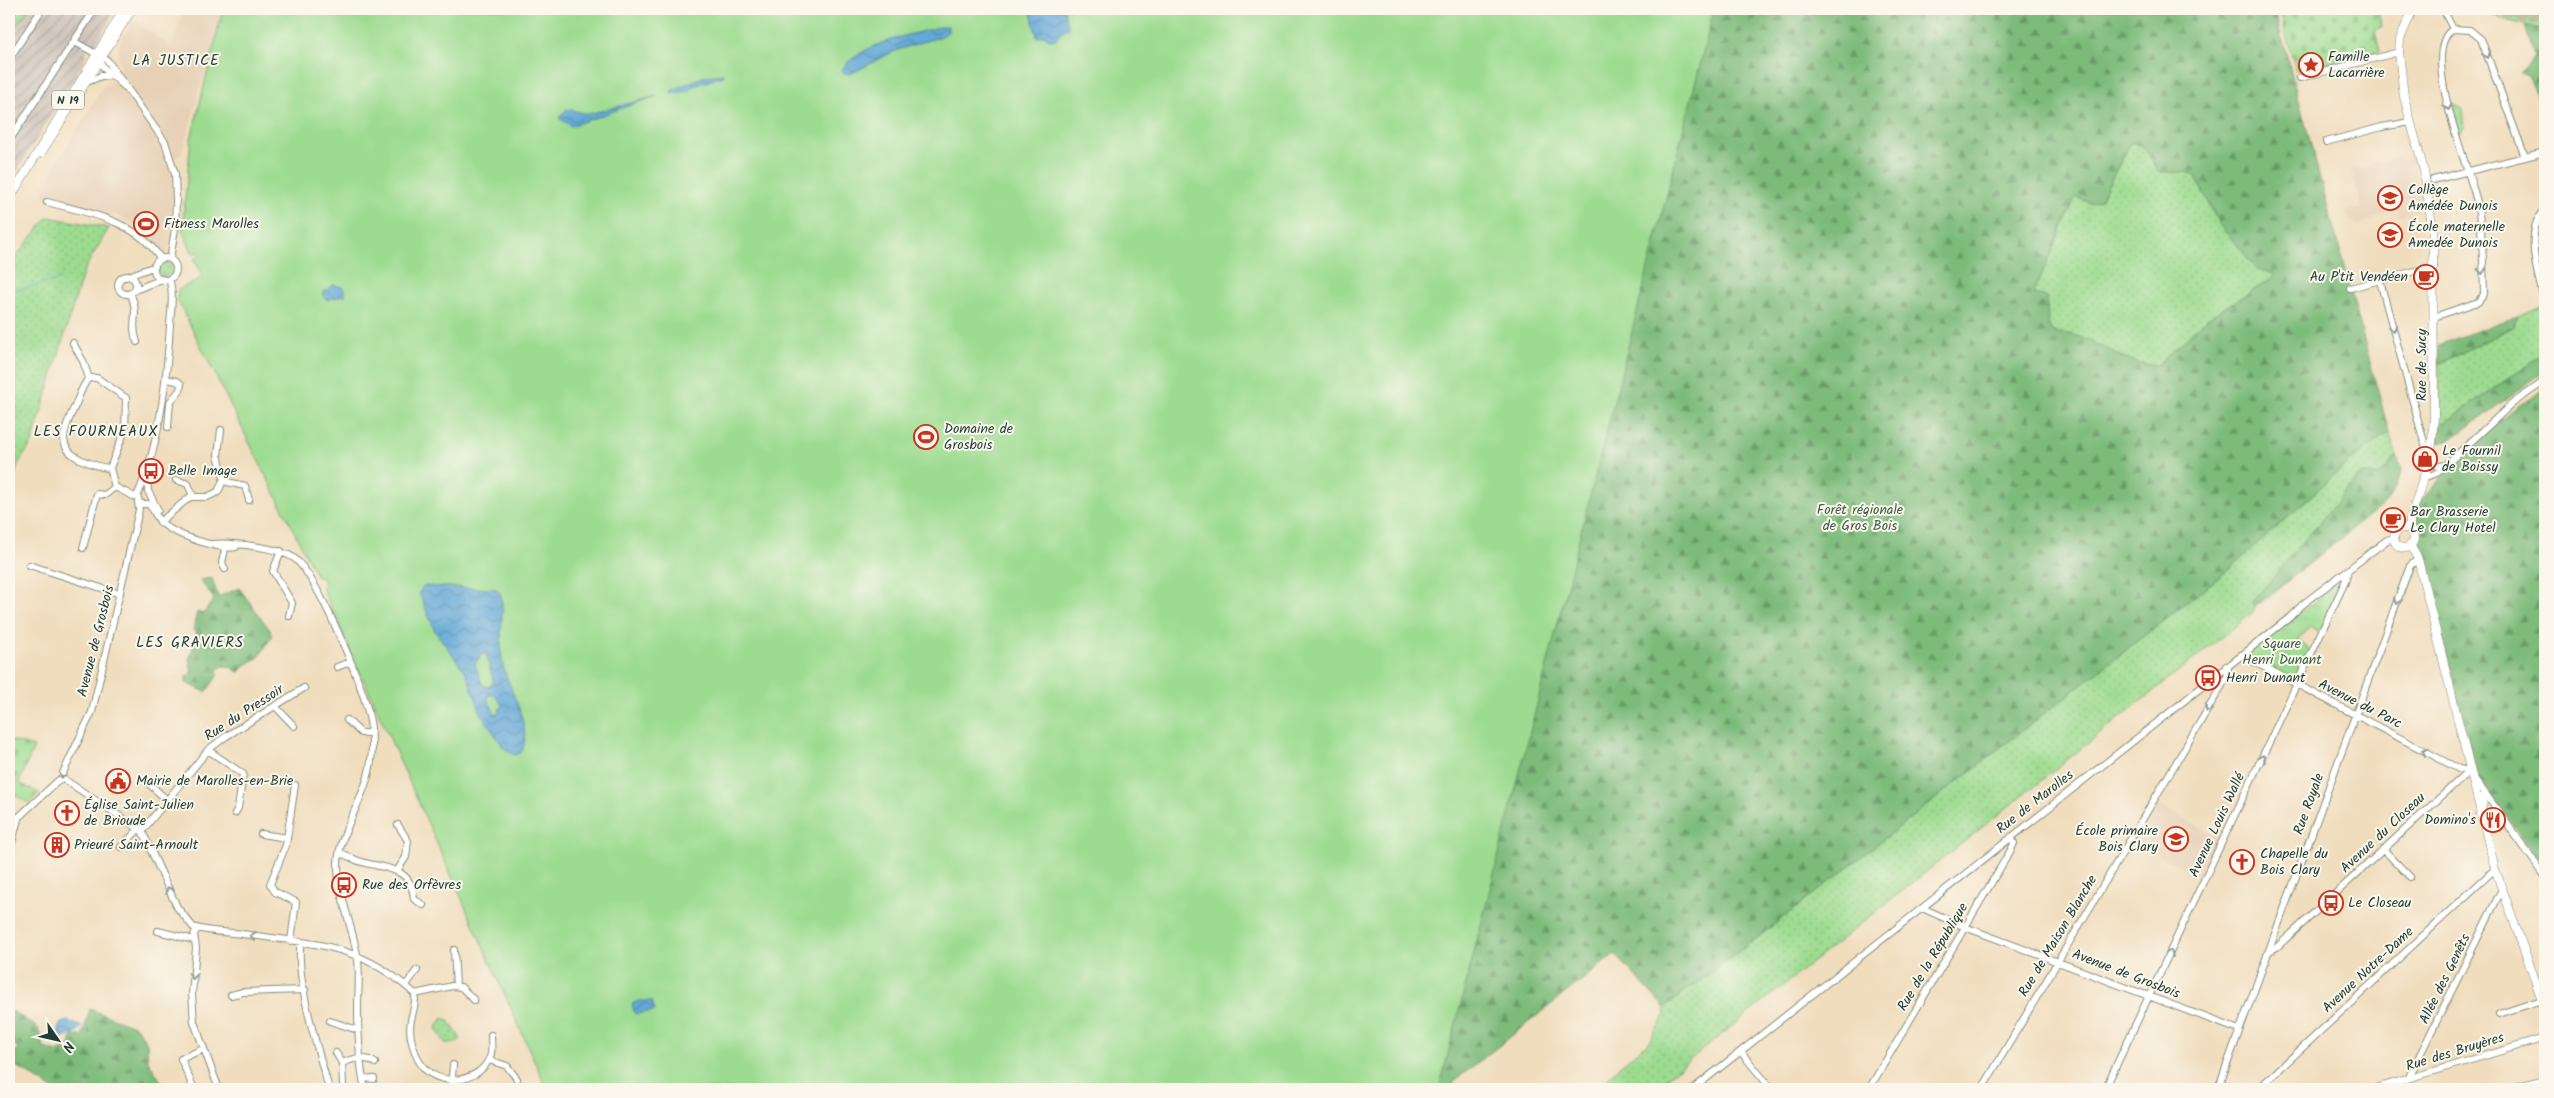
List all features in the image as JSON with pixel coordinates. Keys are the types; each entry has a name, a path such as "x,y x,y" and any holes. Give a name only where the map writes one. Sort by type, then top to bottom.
{"main road":[{"name":"N 19","path":"9,200 102,57 124,9"},
{"name":"N 19","path":"24,176 45,148 132,9"},
{"name":"Rue de Sucy","path":"2407,529 2429,463 2434,417 2433,232 2422,163 2404,97 2399,52 2400,39 2413,9"},
{"path":"2410,545 2401,547 2396,544 2394,538 2396,532 2407,529 2413,536 2410,545 2418,559 2469,771 2495,869 2544,999 2545,1008"},
{"path":"2480,814 2484,804 2484,795"}],"street":[{"path":"9,59 42,9"},
{"path":"9,142 95,9"},
{"path":"2443,9 2453,29"},
{"path":"2434,317 2478,302 2484,294 2477,203 2466,172 2446,100 2441,53 2443,38 2453,29 2470,30 2481,39 2525,157"},
{"path":"75,42 102,57 133,95 161,135 172,162 176,201 176,229 172,262 175,274 132,292 123,293 119,288 119,282 124,278 155,266 161,259"},
{"path":"2300,78 2399,52"},
{"path":"102,57 112,76 133,95"},
{"path":"86,82 101,76 112,76"},
{"path":"2326,142 2382,127 2411,122"},
{"path":"2433,180 2545,152"},
{"path":"47,202 118,222 151,246 161,259 172,262"},
{"path":"2545,208 2537,218 2532,235 2545,301"},
{"path":"155,266 157,276 166,279"},
{"path":"2350,288 2434,266"},
{"path":"124,278 134,279 132,292 137,312 133,327 138,342"},
{"name":"Avenue de Grosbois","path":"62,778 92,712 141,500 166,379 171,307 166,279"},
{"path":"2380,281 2422,436 2427,452 2431,454"},
{"path":"72,343 84,361 89,378 73,410 64,434 64,443 69,452 78,459 110,468"},
{"path":"89,378 97,378 126,398 125,430 110,468 115,487 141,500 171,529 211,544 281,552 295,559 307,571 350,662 366,703 372,733 371,762 364,790 340,853 340,882 357,956 358,1030 365,1089"},
{"path":"166,379 177,380 181,384 180,390 170,402 168,427"},
{"path":"2423,478 2437,473 2513,403 2545,381"},
{"path":"161,520 193,496 213,495 218,492 223,481 218,455 221,430"},
{"path":"2429,463 2438,466 2445,465"},
{"name":"Avenue de Grosbois","path":"141,500 148,491 147,470"},
{"path":"176,480 188,484 193,496"},
{"path":"223,481 245,486 249,500"},
{"path":"83,548 97,494 105,495 115,487"},
{"name":"Rue de Marolles","path":"1693,1089 2348,570 2387,540 2394,538"},
{"path":"225,545 222,563 225,569"},
{"path":"281,552 273,571 292,603 289,616"},
{"name":"Rue Royale","path":"2218,1089 2410,566 2418,559"},
{"path":"29,565 120,594"},
{"name":"Avenue Louis Wallé","path":"2105,1089 2297,686 2345,582 2348,570"},
{"name":"Avenue du Parc","path":"2241,655 2355,716 2460,769 2469,771"},
{"path":"337,667 350,662"},
{"name":"Rue de Maison Blanche","path":"1982,1089 2227,678 2226,666"},
{"name":"Rue du Pressoir","path":"121,847 141,829 208,750 225,737 304,688"},
{"path":"276,707 294,726"},
{"path":"347,720 361,733 372,733"},
{"path":"208,750 243,774 238,808 235,813"},
{"path":"2469,771 2484,795 2545,876"},
{"name":"Avenue du Closeau","path":"2268,952 2277,947 2469,771"},
{"path":"9,826 62,778 141,829 176,907 193,927 332,946 388,972 406,986 415,994 416,1006 410,1028 416,1054 420,1064 430,1073 443,1080 466,1079 475,1074 489,1060 491,1035"},
{"path":"146,782 167,800"},
{"path":"292,941 296,902 275,892 270,884 287,838 295,784"},
{"path":"2475,795 2484,804 2495,809"},
{"path":"9,854 18,819"},
{"path":"397,871 406,857 408,841 398,825"},
{"path":"261,834 287,838"},
{"name":"Rue de la République","path":"1869,1089 2014,843 2011,837"},
{"path":"2383,849 2410,877"},
{"path":"340,853 364,863 381,864 397,871 406,878 414,890 414,899 422,905"},
{"name":"Avenue Notre-Dame","path":"2258,1089 2495,869"},
{"name":"Allée des Genêts","path":"2408,1079 2502,889"},
{"name":"Avenue de Grosbois","path":"1922,908 2058,962 2239,1030"},
{"path":"197,928 194,940 192,1006 196,1032 219,1089"},
{"path":"158,931 194,940"},
{"path":"301,942 298,955 329,1089"},
{"path":"454,950 456,986"},
{"path":"406,986 417,970"},
{"path":"415,994 456,986 468,991 474,1000"},
{"path":"231,995 243,992 305,990"},
{"path":"2499,1014 2544,999"},
{"path":"330,1021 358,1030"},
{"name":"Rue des Bruyères","path":"2373,1089 2545,1038"},
{"path":"194,1089 181,1059 203,1049"},
{"path":"1741,1052 1769,1086"},
{"path":"336,1053 342,1063 343,1085"},
{"path":"342,1063 368,1058 375,1063"},
{"path":"489,1060 507,1066 517,1080"},
{"path":"451,1089 453,1065"},
{"path":"363,1078 374,1079"},
{"path":"2506,1089 2545,1079"}],"shaded area":[{"path":"29,9 116,9 94,46 87,46 84,62 16,172 9,173 9,36"},
{"path":"184,9 224,9 181,154 169,163 173,184 171,238 166,256 148,235 132,222 114,214 44,197 44,185 104,85 112,84 120,65 118,56 120,43 134,20 171,47"},
{"name":"Collège Amédée Dunois","path":"2399,158 2400,161 2413,158 2422,206 2402,217 2395,208 2358,226 2349,218 2347,212 2362,208 2351,169 2360,167 2362,169 2376,162"},
{"name":"École primaire Bois Clary","path":"2156,804 2219,838 2202,875 2167,860 2134,841"}],"green space":[{"path":"9,9 29,9 9,36"},
{"name":"Domaine de Grosbois","path":"223,9 1714,9 1439,1089 547,1089 322,587 324,583 321,577 316,575 177,299 178,290 199,279 202,275 194,259 200,256 198,252 193,254 182,230 191,139"},
{"name":"Forêt régionale de Gros Bois","path":"1714,9 2274,9 2389,432 2351,460 2232,567 1757,938 1664,1007 1615,954 1453,1082 1457,1089 1439,1089","holes":["2131,142 2145,150 2159,172 2182,172 2195,175 2220,226 2257,269 2275,274 2272,279 2206,319 2158,365 2144,364 2131,360 2081,337 2054,333 2049,327 2046,297 2033,294 2076,197 2090,203 2100,200"]},
{"path":"2279,9 2377,9 2382,27 2375,29 2380,52 2296,71"},
{"path":"2498,9 2545,9 2545,30 2501,19"},
{"path":"2525,26 2545,30 2545,115 2528,76 2520,73 2534,57"},
{"path":"2453,104 2463,109 2465,127 2458,134"},
{"path":"2131,142 2140,145 2146,151 2155,167 2173,173 2185,171 2195,175 2220,226 2257,269 2275,274 2272,279 2206,319 2158,365 2136,362 2084,340 2053,332 2049,328 2047,321 2046,297 2033,294 2076,196 2090,203 2100,200"},
{"path":"2545,215 2545,280 2537,229"},
{"path":"48,217 109,228 84,270 32,443 18,464 9,499 9,265"},
{"path":"162,262 168,262 172,269 168,276 162,276 158,272 158,266"},
{"path":"2543,305 2545,313 2545,353 2440,426 2439,364 2513,327 2518,316"},
{"path":"2518,316 2513,327 2439,364 2438,345"},
{"path":"2545,353 2545,371 2448,441 2439,443 2440,426"},
{"path":"2545,389 2545,867 2477,777 2414,522 2419,503 2446,472 2515,408"},
{"path":"2389,432 2397,456 2378,477 2363,474 2358,477 2252,603 2255,607 2253,612 1653,1089 1600,1089 1616,1069 1647,1044 1666,1015 1664,1007 1757,938 2232,567 2351,460"},
{"path":"2397,456 2402,471 2389,500 2255,607 2251,603 2358,477 2368,474 2378,477"},
{"path":"212,578 218,597 239,588 270,630 272,636 259,657 244,666 241,671 238,672 225,666 217,670 218,675 206,692 186,683 186,677 192,673 189,659 198,636 193,630 197,612 203,614 214,599 200,580"},
{"name":"Square Henri Dunant","path":"2339,582 2341,584 2318,633 2310,627 2298,640 2310,650 2296,679 2250,657 2249,653"},
{"path":"9,740 34,747 19,783 40,793 29,803 9,792"},
{"path":"90,1009 136,1027 147,1043 148,1061 166,1089 53,1089 18,1067 13,1066 9,1072 9,1053 12,1056 18,1048 11,1040 9,1013 12,1011 38,1028 44,1048 57,1052 70,1045 72,1036 82,1036"},
{"path":"443,1018 448,1020 461,1039 456,1043 445,1043 436,1028"}],"water":[{"path":"1030,9 1064,9 1069,28 1063,30 1056,39 1051,40 1044,35 1037,37"},
{"path":"948,26 948,32 942,36 897,50 850,74 844,73 842,69 862,52 875,46 903,36"},
{"path":"723,74 724,76 693,86 689,91 672,93 671,91 704,76"},
{"path":"657,96 571,126 559,118 567,109 589,114"},
{"path":"333,285 343,287 346,295 327,300 323,296 324,292"},
{"path":"423,586 497,589 501,595 502,660 523,723 525,734 521,753 514,755 503,747 481,713 466,673 435,631 419,593","holes":["486,653 493,684 487,687 482,684 475,664 482,654","494,694 503,706 499,709 500,713 495,715 487,696"]},
{"path":"639,1001 652,1001 655,1011 635,1014 632,1004"},
{"path":"68,1021 82,1027 76,1033 63,1038 59,1037 58,1028 61,1023"}],"waterway":[{"path":"9,292 61,279"}],"tunnel":[{"path":"2489,9 2545,17"}],"place":[{"name":"Famille Lacarrière","path":"2311,65"},
{"name":"Collège Amédée Dunois","path":"2390,198"},
{"name":"Fitness Marolles","path":"146,224"},
{"name":"École maternelle Amedée Dunois","path":"2390,235"},
{"name":"Au P'tit Vendéen","path":"2426,277"},
{"name":"Domaine de Grosbois","path":"926,437"},
{"name":"Le Fournil de Boissy","path":"2425,459"},
{"name":"Belle Image","path":"151,471"},
{"name":"Bar Brasserie Le Clary Hotel","path":"2393,520"},
{"name":"Henri Dunant","path":"2208,678"},
{"name":"Mairie de Marolles-en-Brie","path":"118,781"},
{"name":"Église Saint-Julien de Brioude","path":"67,813"},
{"name":"Domino's","path":"2493,820"},
{"name":"École primaire Bois Clary","path":"2176,839"},
{"name":"Prieuré Saint-Arnoult","path":"57,845"},
{"name":"Chapelle du Bois Clary","path":"2242,862"},
{"name":"Rue des Orfèvres","path":"344,885"},
{"name":"Le Closeau","path":"2331,903"}],"district":[{"name":"LA JUSTICE","path":"176,61"},
{"name":"LES FOURNEAUX","path":"96,432"},
{"name":"LES GRAVIERS","path":"190,643"}]}
